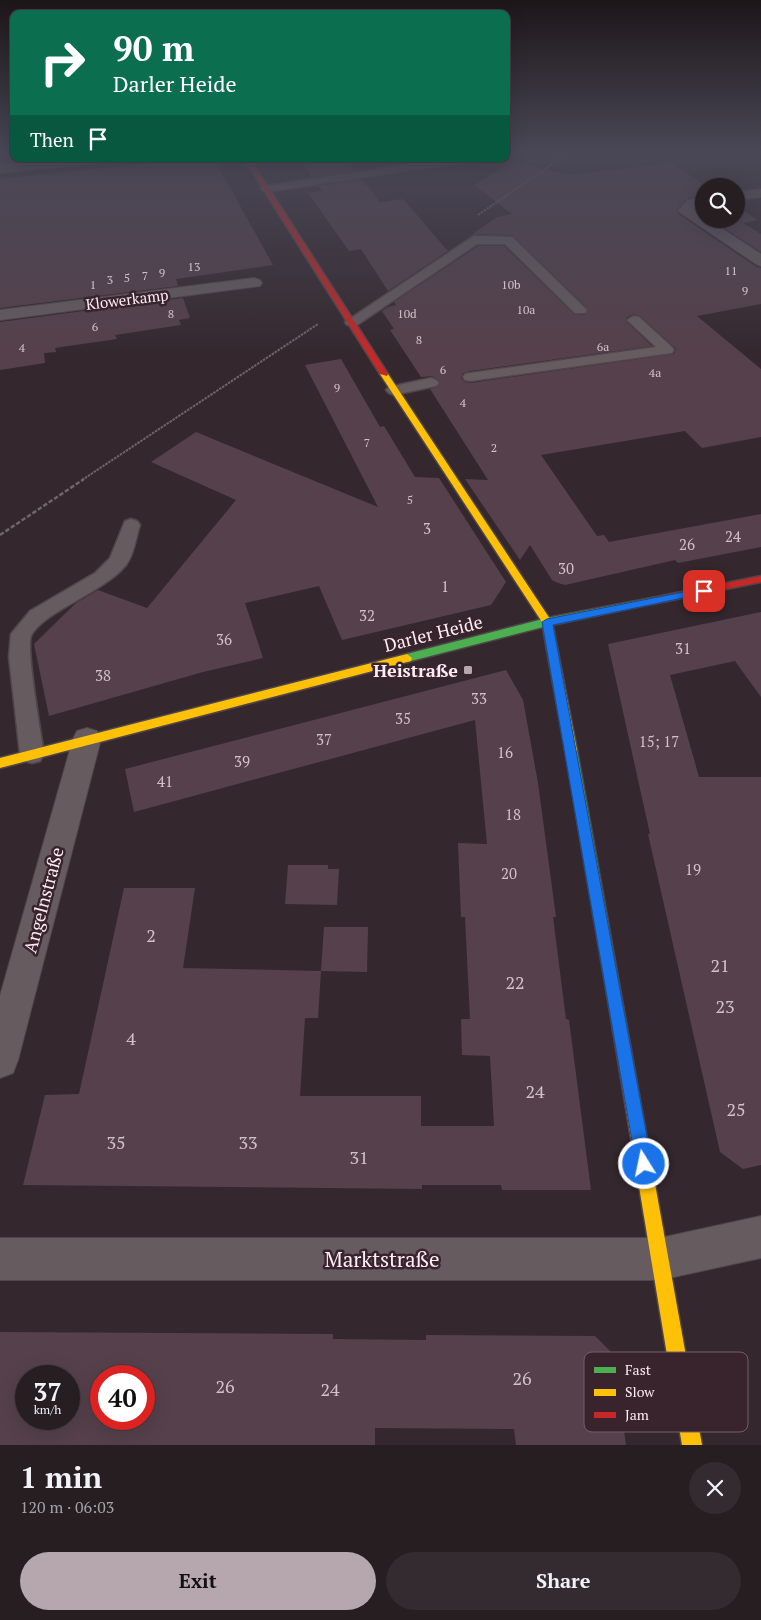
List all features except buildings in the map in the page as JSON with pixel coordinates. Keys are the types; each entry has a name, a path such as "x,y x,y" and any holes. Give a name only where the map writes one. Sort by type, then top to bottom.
{"street":[{"path":"286,220 341,309 352,322 394,390 547,622 676,1352"},
{"path":"711,228 761,261"},
{"name":"Klowerkamp","path":"0,315 254,283"},
{"name":"Darler Heide","path":"0,763 87,739 547,622 761,579"},
{"name":"Angelnstraße","path":"0,1060 87,739"},
{"name":"Marktstraße","path":"0,1259 660,1258 761,1237"},
{"path":"690,1432 692,1445"}],"lane":[{"path":"352,322 474,240 508,240 580,310"},
{"path":"470,377 667,350 634,320"},
{"path":"394,390 431,383"},
{"path":"32,754 20,656 21,634 37,616 102,578 119,561 131,525"}],"path":[{"path":"0,535 341,309"}],"traffic: fast":[{"path":"407,658 547,622 652,601"},
{"path":"571,750 616,1006"}],"traffic: slow":[{"path":"384,374 547,622 571,750"},
{"path":"0,763 407,658"},
{"path":"616,1006 676,1352"},
{"path":"690,1432 692,1445"}],"traffic: jam":[{"path":"286,220 384,374"},
{"path":"652,601 761,579"}],"place":[{"name":"Heistraße","path":"468,670"}],"route":[{"path":"644,1164 547,622 704,591"}]}
